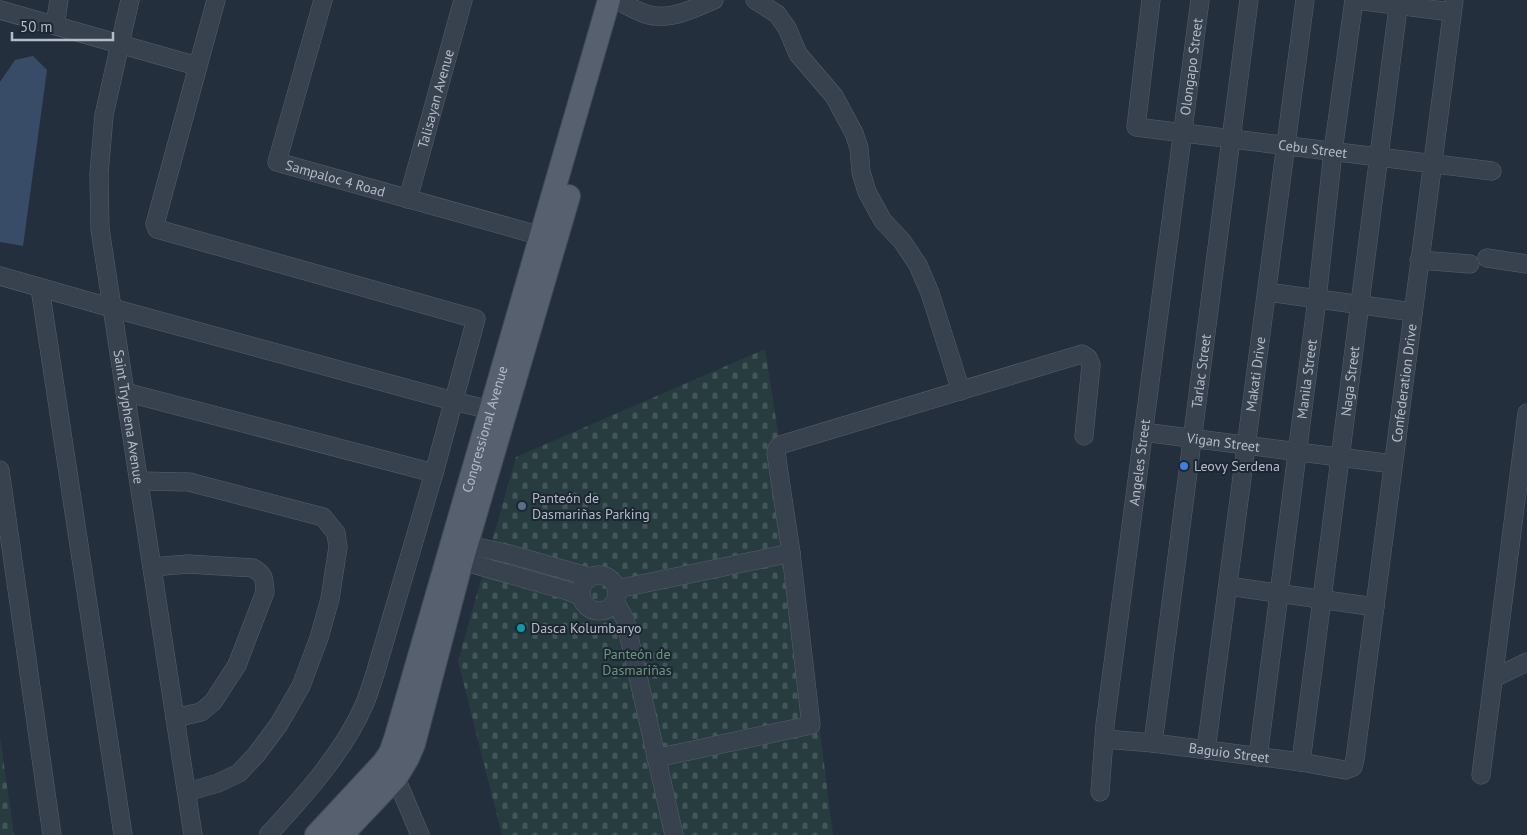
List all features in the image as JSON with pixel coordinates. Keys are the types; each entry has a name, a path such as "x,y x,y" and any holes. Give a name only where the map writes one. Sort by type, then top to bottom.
{"main road":[{"name":"Congressional Avenue","path":"460,551 549,238 619,2"},
{"name":"Congressional Avenue","path":"316,835 390,771 408,758 414,744 491,410 549,238"},
{"name":"Congressional Avenue","path":"342,835 390,771"}],"street":[{"path":"55,25 58,0"},
{"name":"Saint Tryphena Avenue","path":"130,0 104,115 99,174 100,229 193,835"},
{"path":"216,0 155,224 157,230 476,319 376,674 364,704 350,731 330,762 296,805 268,835"},
{"name":"Sampaloc 4 Road","path":"323,0 276,162 549,238"},
{"name":"Talisayan Avenue","path":"408,198 463,0"},
{"path":"619,2 659,17 678,14 714,0"},
{"path":"755,0 777,14 787,28 798,54 834,96 854,133 859,148 861,172 867,192 882,221 902,241 918,265 930,293 961,391"},
{"name":"Cebu Street","path":"1151,0 1136,127 1492,171"},
{"name":"Olongapo Street","path":"1183,133 1200,0"},
{"name":"Tarlac Street","path":"1153,743 1249,0"},
{"name":"Makati Drive","path":"1206,750 1305,0"},
{"path":"1355,0 1453,6"},
{"name":"Manila Street","path":"1258,756 1317,299 1333,152 1355,0"},
{"name":"Naga Street","path":"1301,762 1399,2"},
{"name":"Confederation Drive","path":"1353,767 1453,6"},
{"path":"0,10 197,66"},
{"name":"Angeles Street","path":"1100,792 1105,739 1104,725 1183,133"},
{"path":"1419,260 1527,264"},
{"path":"0,276 491,410"},
{"path":"40,288 123,835"},
{"path":"1267,292 1413,312"},
{"path":"656,758 811,725 791,554 776,454 780,445 1082,354 1088,358 1091,365 1084,436"},
{"path":"125,392 434,473"},
{"path":"1481,775 1527,413"},
{"name":"Vigan Street","path":"1143,432 1393,464"},
{"path":"0,470 52,835"},
{"path":"139,481 189,482 323,518 336,533 338,547 330,599 319,638 301,686 279,724 256,755 239,773 218,783 186,792"},
{"path":"1517,493 1527,513"},
{"path":"460,551 509,554 590,577 601,575 611,579 625,619 674,835"},
{"path":"460,551 504,572 581,596"},
{"path":"504,572 509,554"},
{"path":"616,595 791,554"},
{"path":"152,567 188,564 253,568 261,572 264,580 264,592 238,665 214,702 201,712 175,718"},
{"path":"590,577 583,585 581,596 587,607 593,610 605,610 611,606 616,595"},
{"path":"1228,586 1375,607"},
{"path":"1494,678 1527,662"},
{"name":"Baguio Street","path":"1105,739 1258,756 1345,770 1353,767"},
{"path":"390,771 420,835"}],"green space":[{"name":"Panteón de Dasmariñas","path":"765,349 800,573 833,835 502,835 458,661 516,457"},
{"path":"0,737 14,835 0,835"}],"water":[{"path":"33,56 47,70 23,246 0,242 0,82 15,60"}],"place":[{"name":"Leovy Serdena","path":"1184,466"},
{"name":"Panteón de Dasmariñas Parking","path":"522,506"},
{"name":"Dasca Kolumbaryo","path":"521,628"}]}
